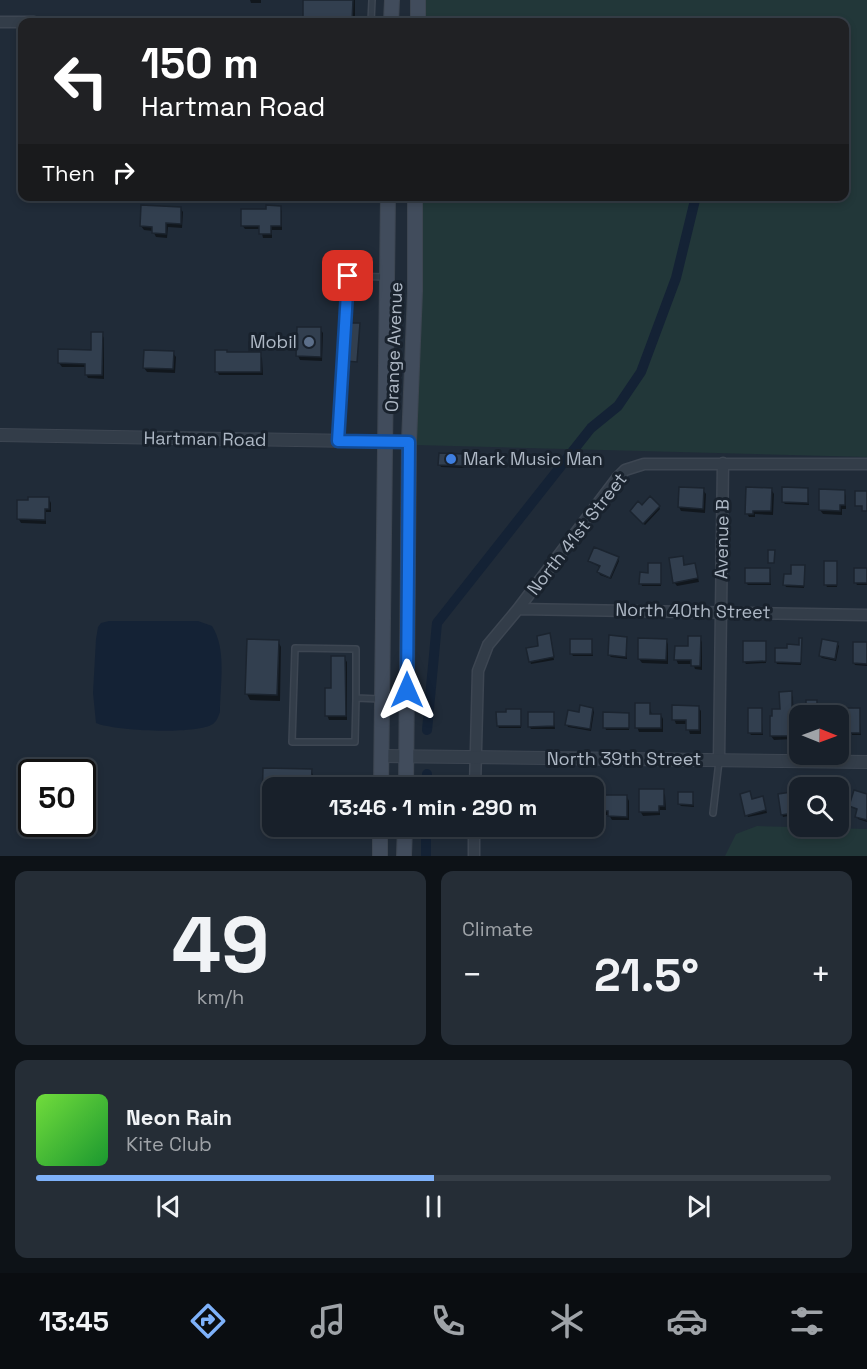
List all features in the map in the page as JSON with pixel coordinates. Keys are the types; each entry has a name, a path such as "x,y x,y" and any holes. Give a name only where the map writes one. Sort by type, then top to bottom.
{"main road":[{"path":"391,18 392,0"},
{"path":"411,18 412,0"},
{"path":"418,0 418,18"},
{"name":"Orange Avenue","path":"381,777 388,201"},
{"name":"Orange Avenue","path":"406,777 409,442 415,291 415,201"},
{"path":"380,856 381,837"},
{"path":"404,856 405,837"}],"street":[{"path":"0,22 18,22"},
{"name":"Hartman Road","path":"0,435 409,442"},
{"name":"Avenue B","path":"719,759 723,463"},
{"name":"North 41st Street","path":"475,777 478,671 488,645 618,477 626,470 644,464 867,464"},
{"name":"North 40th Street","path":"518,609 867,615"},
{"name":"North 39th Street","path":"381,756 867,762"},
{"path":"474,837 474,856"}],"lane":[{"path":"371,18 372,0"},
{"path":"338,441 348,276 387,277"},
{"path":"295,648 356,649 356,698 355,742 292,742 295,648"},
{"path":"356,698 382,699"},
{"path":"713,813 719,759"}],"green space":[{"path":"424,0 867,0 867,457 415,445 421,201 849,201 849,18 424,18"},
{"path":"757,826 789,827 789,837 849,837 849,829 867,829 867,856 725,856 736,834"}],"water":[{"path":"109,621 198,621 212,626 220,645 222,667 220,712 214,723 190,730 155,731 119,728 96,723 93,693 96,639 98,627 101,623"}],"building":[{"path":"303,0 353,0 352,18 303,18"},
{"path":"141,205 181,207 181,224 166,223 166,234 152,233 152,227 140,226"},
{"path":"266,205 281,206 281,226 271,226 271,234 259,234 259,226 241,226 241,209 266,209"},
{"path":"349,323 360,323 357,362 346,361"},
{"name":"Mobil","path":"297,327 321,327 321,357 296,356"},
{"path":"91,332 103,332 102,375 85,375 85,364 58,363 58,349 91,350"},
{"path":"249,342 259,342 259,351 249,351"},
{"path":"144,350 174,351 173,369 143,368"},
{"path":"215,350 261,352 261,372 215,372"},
{"path":"439,453 464,454 463,466 438,465"},
{"path":"679,487 704,488 703,509 678,507"},
{"path":"746,487 772,488 771,511 753,511 753,514 745,514"},
{"path":"782,487 808,488 808,503 782,502"},
{"path":"819,489 845,490 845,505 840,505 840,511 819,510"},
{"path":"855,491 867,491 867,511 862,511 862,506 855,506"},
{"path":"650,496 660,506 643,524 630,511 638,501 642,505"},
{"path":"28,497 49,497 49,509 45,509 45,520 17,519 17,500 28,500"},
{"path":"594,547 619,557 610,578 597,572 600,566 588,561"},
{"path":"768,550 775,550 774,563 768,563"},
{"path":"683,556 684,565 695,563 698,578 673,583 669,558"},
{"path":"824,561 837,561 837,585 824,585"},
{"path":"648,563 661,563 661,584 639,584 640,572 648,573"},
{"path":"791,565 805,565 804,586 783,585 784,574 791,574"},
{"path":"745,568 770,568 770,583 745,583"},
{"path":"854,568 867,568 867,583 854,583"},
{"path":"550,633 554,657 529,662 526,648 538,646 537,636"},
{"path":"609,635 627,637 626,657 608,655"},
{"path":"688,636 701,636 700,666 691,666 691,660 674,660 675,646 688,646"},
{"path":"638,638 667,639 666,660 638,659"},
{"path":"799,638 802,638 801,663 775,662 775,648 787,648 787,644 799,645"},
{"path":"247,639 279,640 277,695 245,694"},
{"path":"570,639 592,639 592,654 570,654"},
{"path":"822,639 838,642 835,659 819,656"},
{"path":"743,641 766,641 766,661 743,662"},
{"path":"853,642 867,642 867,664 853,663"},
{"path":"331,656 345,656 346,716 325,716 325,688 331,688"},
{"path":"792,691 792,705 789,705 789,736 770,736 772,709 780,709 779,692"},
{"path":"806,700 817,700 817,705 806,705"},
{"path":"635,703 650,703 650,714 661,714 661,728 635,728"},
{"path":"580,705 593,708 590,729 565,725 568,710 579,712"},
{"path":"672,705 699,706 699,730 686,730 686,720 672,720"},
{"path":"748,708 762,708 762,733 748,733"},
{"path":"849,708 860,708 860,733 849,733"},
{"path":"506,709 521,709 521,726 497,726 496,712 506,712"},
{"path":"528,712 554,712 554,726 528,727"},
{"path":"603,712 629,713 629,728 603,728"},
{"path":"263,768 312,769 312,777 263,777"},
{"path":"639,789 664,789 664,806 659,806 659,812 639,812"},
{"path":"854,790 867,794 867,820 855,817 857,809 849,806"},
{"path":"750,791 752,799 763,796 766,810 745,816 740,794"},
{"path":"678,792 693,792 693,805 678,804"},
{"path":"789,792 789,814 781,815 778,794"},
{"path":"604,795 627,795 627,817 608,816 608,811 604,811"}],"waterway":[{"path":"427,730 437,623 591,428 618,406 641,372 676,278 695,201"},
{"path":"426,837 426,856"}],"place":[{"name":"Mobil","path":"309,342"},
{"name":"Mark Music Man","path":"451,459"}],"route":[{"path":"348,276 338,441 409,442 407,690"}]}
